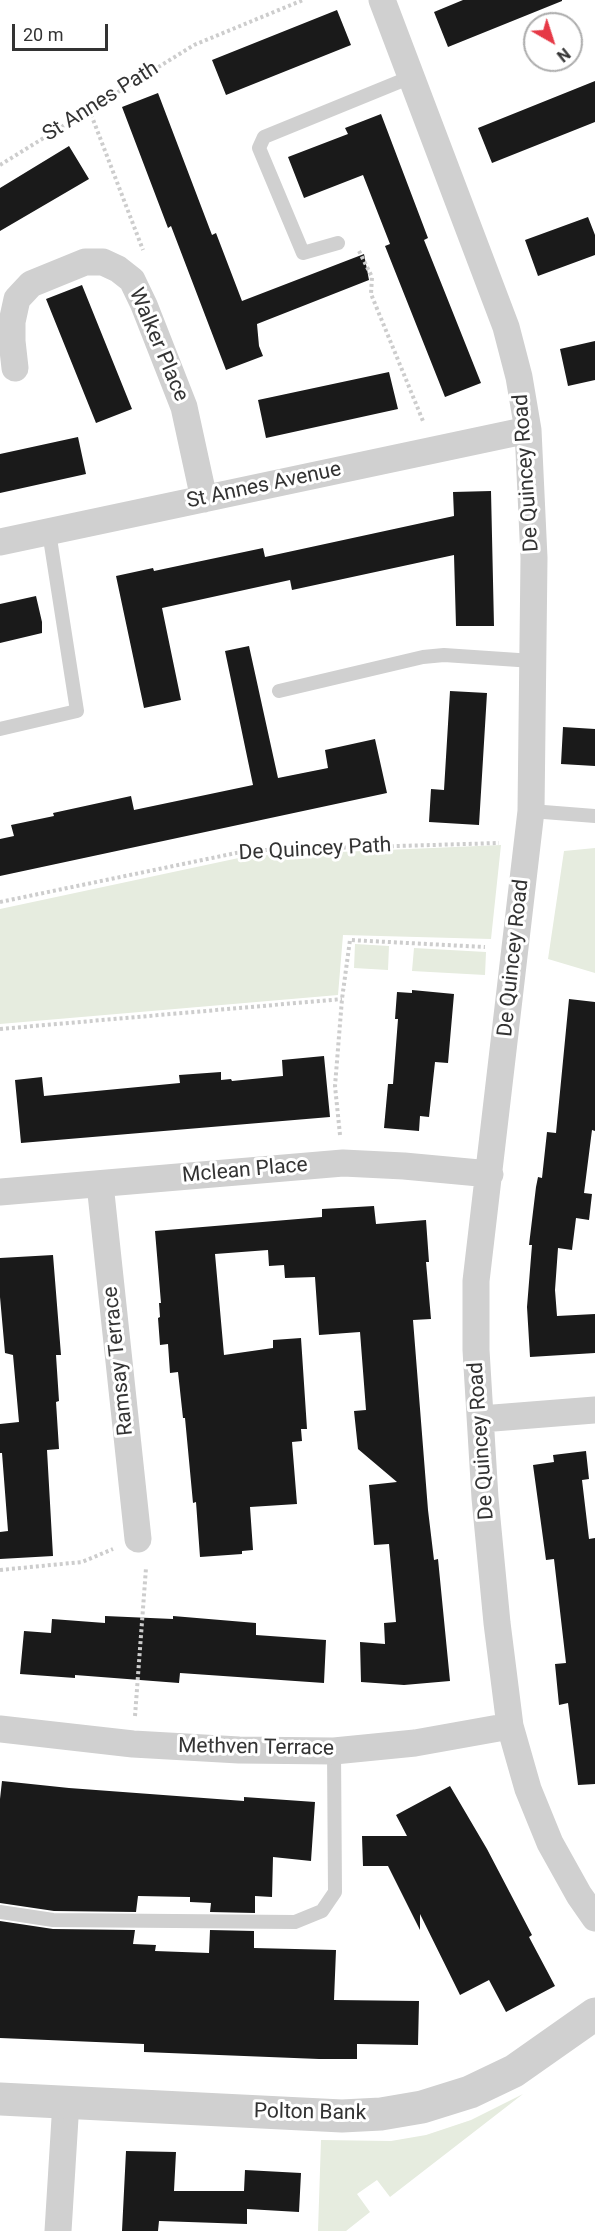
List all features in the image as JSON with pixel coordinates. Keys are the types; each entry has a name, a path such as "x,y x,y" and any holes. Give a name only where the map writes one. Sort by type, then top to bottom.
{"street":[{"name":"De Quincey Road","path":"382,0 506,327 519,377 528,430 534,558 531,811 476,1281 476,1350 488,1532 510,1726 528,1789 550,1843 579,1895 595,1918"},
{"name":"Walker Place","path":"8,370 12,322 17,299 31,284 85,262 103,262 118,269 132,280 144,305 184,407 204,499"},
{"name":"St Annes Avenue","path":"0,542 528,430"},
{"name":"Mclean Place","path":"0,1192 343,1163 490,1174"},
{"name":"Ramsay Terrace","path":"99,1184 138,1539"},
{"path":"481,1419 595,1410"},
{"name":"Methven Terrace","path":"0,1729 133,1744 239,1750 334,1751 415,1743 510,1726"},
{"name":"Polton Bank","path":"0,2099 342,2116 381,2114 422,2107 470,2092 514,2071 595,2014"},
{"path":"58,2231 66,2103"}],"lane":[{"path":"338,243 303,253 259,148 264,136 411,77"},
{"path":"0,729 77,711 49,532"},
{"path":"279,692 423,657 444,655 533,661"},
{"path":"531,811 595,816"},
{"path":"0,1912 53,1920 295,1922 322,1911 335,1892 334,1751"}],"path":[{"name":"St Annes Path","path":"0,165 194,45 303,0"},
{"path":"89,109 145,253 132,280"},
{"path":"338,243 361,251 372,277 371,294 435,450"},
{"name":"De Quincey Path","path":"0,902 236,853 264,850 527,842"},
{"path":"343,1163 334,1086 350,940 515,948"},
{"path":"0,1029 342,999"},
{"path":"0,1570 82,1562 138,1539 146,1562 133,1744"}],"shaded area":[{"path":"501,845 491,939 343,935 338,995 0,1024 0,909 248,856"},
{"path":"595,848 595,973 548,959 564,851"},
{"path":"355,944 389,946 388,970 354,968"},
{"path":"414,948 486,952 485,975 412,971"},
{"path":"523,2094 390,2197 377,2180 357,2194 370,2212 346,2231 318,2231 321,2140 391,2141 426,2135 471,2120"}],"building":[{"path":"463,0 562,0 535,12 523,12 523,17 448,47 434,12"},
{"path":"337,10 351,45 226,95 212,60"},
{"path":"595,81 595,122 492,163 478,128"},
{"path":"158,93 212,235 216,233 242,301 364,254 369,280 257,324 259,346 263,356 226,370 171,226 168,228 122,107"},
{"path":"381,114 428,238 424,240 481,383 445,397 385,246 390,244 363,175 304,198 288,157 348,134 345,128"},
{"path":"69,146 89,179 0,231 0,188"},
{"path":"588,217 595,235 595,255 538,276 525,240"},
{"path":"82,285 132,409 96,423 46,299"},
{"path":"595,341 595,380 568,386 560,349"},
{"path":"389,372 398,409 266,438 258,400"},
{"path":"78,437 86,474 0,493 0,454"},
{"path":"491,491 494,626 456,626 454,555 292,590 290,580 162,608 181,700 144,708 116,576 153,568 154,571 263,548 265,557 454,516 453,492"},
{"path":"36,596 42,633 0,643 0,604"},
{"path":"249,646 278,778 328,768 325,750 375,739 387,793 0,876 0,839 14,836 11,825 131,796 134,810 253,785 225,651"},
{"path":"450,691 487,693 479,825 429,822 431,789 444,790"},
{"path":"563,727 595,729 595,766 561,764"},
{"path":"412,990 454,994 448,1063 435,1062 429,1117 420,1116 419,1131 384,1128 388,1084 393,1084 398,1019 395,1019 397,992 412,993"},
{"path":"569,999 595,1002 595,1131 592,1130 584,1193 592,1194 589,1220 576,1218 572,1250 558,1248 555,1290 557,1316 595,1314 595,1353 530,1357 527,1307 532,1245 529,1245 536,1187 538,1177 542,1178 547,1132 556,1133"},
{"path":"324,1056 330,1117 21,1143 15,1080 42,1077 44,1096 180,1083 179,1075 221,1072 221,1080 231,1079 232,1081 283,1076 282,1060"},
{"path":"374,1206 376,1224 426,1220 429,1262 426,1262 431,1319 413,1320 428,1510 434,1560 438,1559 450,1681 404,1685 361,1682 360,1642 385,1644 384,1623 396,1622 389,1544 374,1545 369,1485 397,1482 358,1449 354,1411 366,1410 360,1332 319,1335 315,1277 285,1278 284,1265 269,1266 268,1250 215,1254 224,1355 273,1348 273,1340 301,1338 307,1429 301,1429 302,1441 292,1442 297,1504 250,1507 253,1550 242,1551 242,1554 200,1557 196,1502 193,1503 178,1372 170,1373 168,1344 160,1345 158,1318 160,1317 159,1303 161,1303 155,1231 322,1217 322,1209"},
{"path":"53,1255 61,1355 56,1355 59,1449 47,1450 53,1556 0,1559 0,1532 8,1531 2,1453 0,1453 0,1424 19,1422 13,1355 5,1353 0,1297 0,1258"},
{"path":"586,1451 589,1479 582,1480 589,1539 595,1538 595,1784 578,1785 568,1703 559,1705 555,1664 566,1663 554,1559 546,1560 533,1465 554,1462 553,1455"},
{"path":"105,1616 173,1619 173,1616 256,1623 256,1635 326,1640 324,1683 180,1673 179,1683 75,1675 75,1678 20,1674 24,1631 51,1633 52,1619 105,1623"},
{"path":"2,1781 244,1801 244,1797 315,1802 311,1861 273,1857 272,1897 255,1896 255,1913 210,1912 211,1903 190,1902 190,1897 138,1896 136,1912 54,1911 0,1903"},
{"path":"450,1786 487,1849 532,1935 529,1937 555,1986 506,2012 489,1980 460,1995 420,1914 420,1930 388,1866 363,1866 362,1836 407,1836 396,1815"},
{"path":"0,1921 53,1929 135,1930 133,1944 156,1945 155,1951 209,1953 210,1930 254,1931 254,1948 336,1950 334,2000 419,2001 418,2045 357,2044 357,2059 319,2059 144,2052 144,2044 0,2038"},
{"path":"126,2151 176,2152 174,2191 244,2191 245,2170 301,2173 299,2212 247,2209 247,2224 159,2221 158,2231 122,2231"}]}
